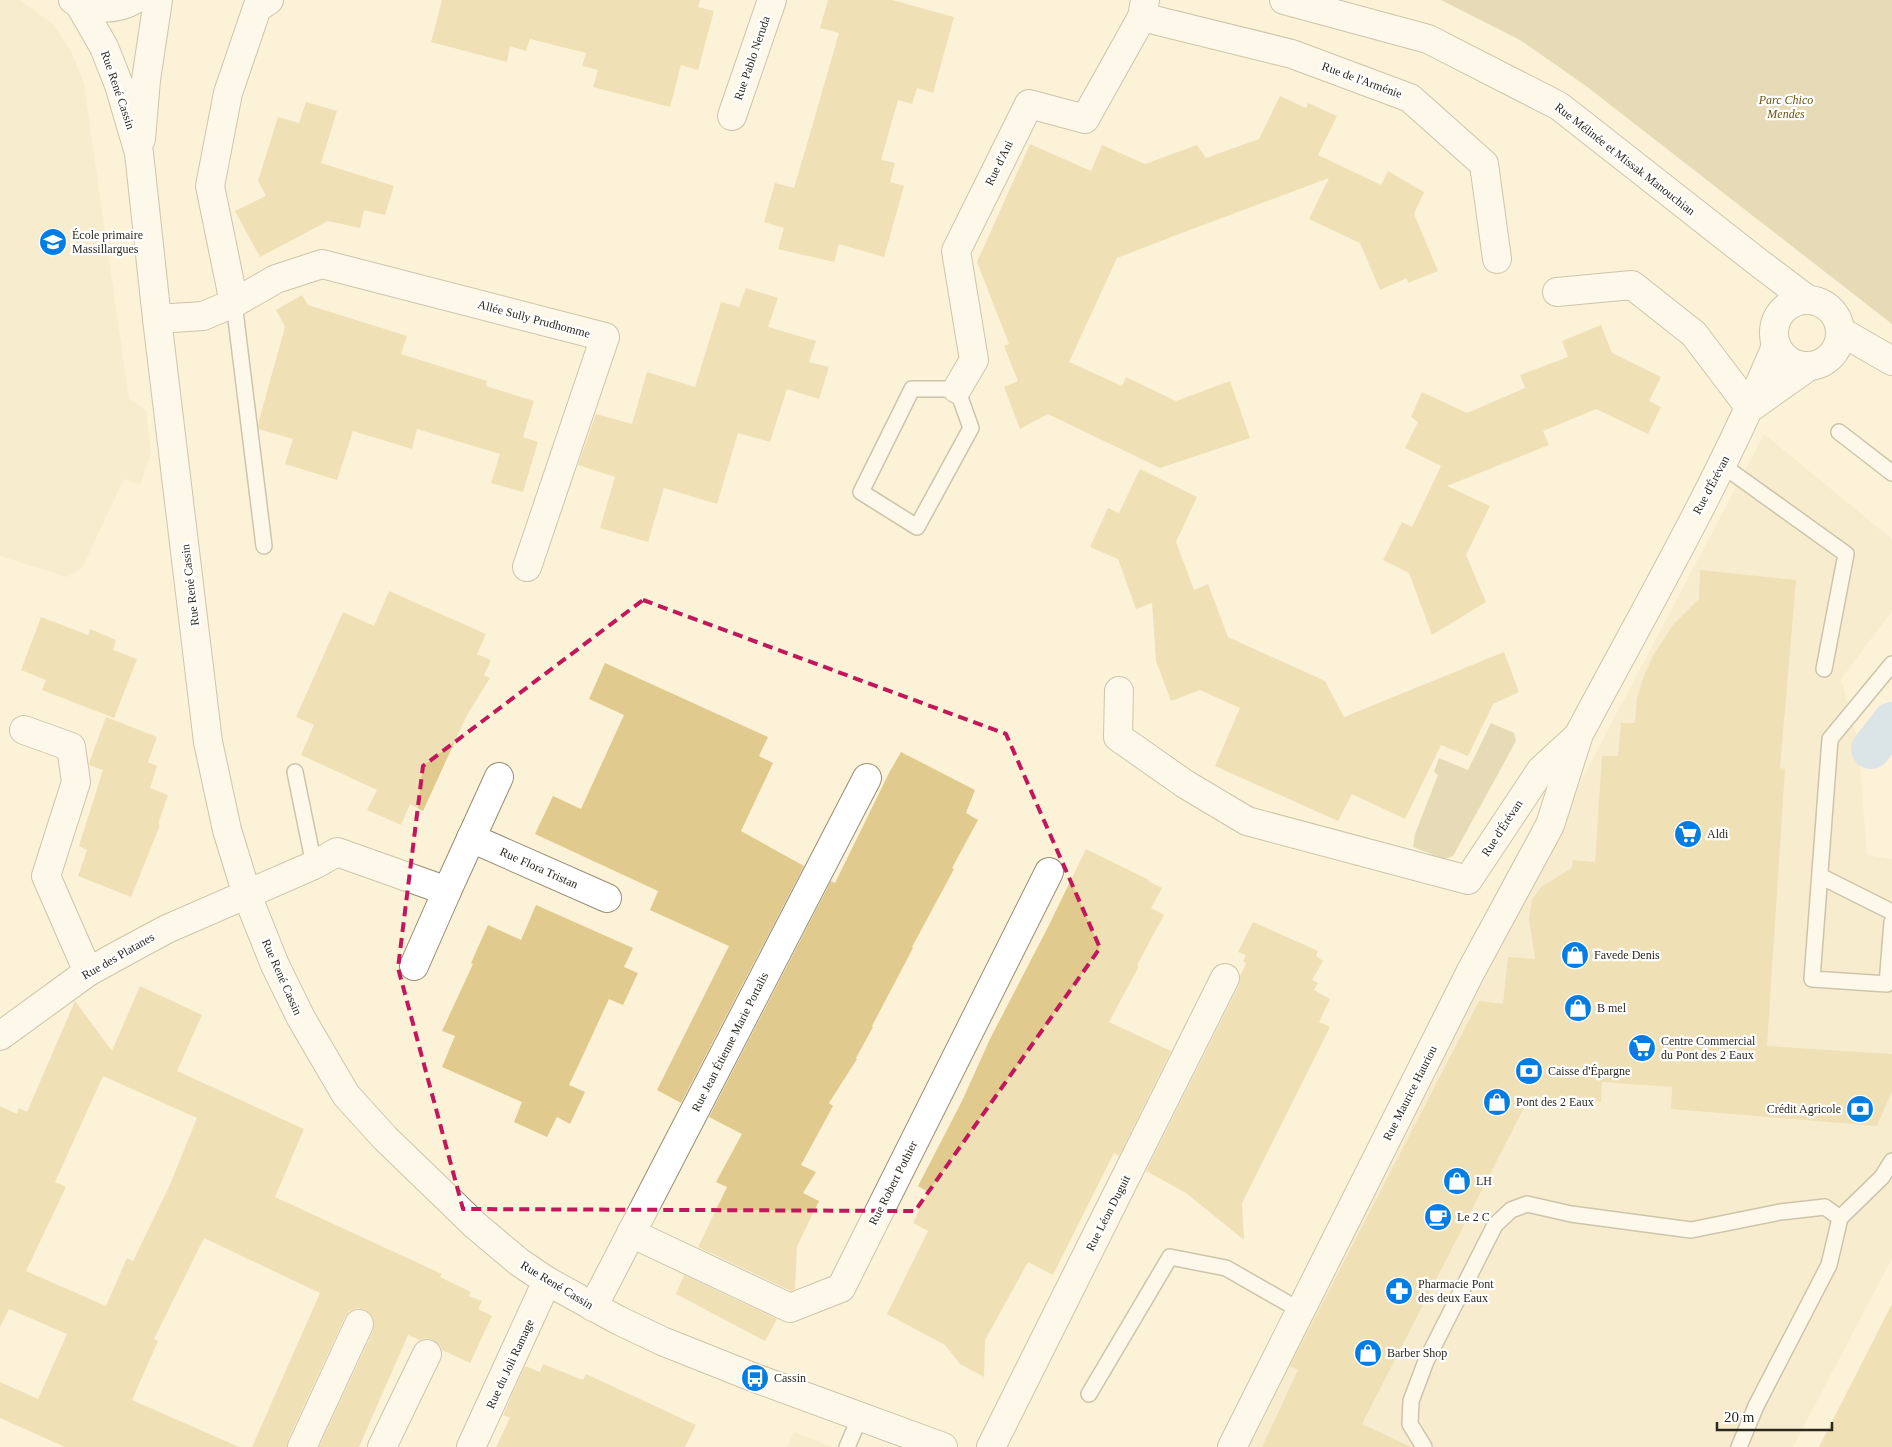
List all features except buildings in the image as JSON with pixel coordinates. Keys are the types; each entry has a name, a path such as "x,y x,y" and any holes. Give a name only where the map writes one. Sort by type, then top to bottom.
{"street":[{"path":"76,1 100,8 125,5 134,0"},
{"name":"Rue René Cassin","path":"139,153 146,80 158,0"},
{"path":"234,303 210,186 228,94 257,8 269,0"},
{"name":"Rue Pablo Neruda","path":"732,116 772,0"},
{"name":"Rue Mélinée et Missak Manouchian","path":"1284,0 1428,39 1559,106 1808,300"},
{"name":"Rue René Cassin","path":"76,1 104,47 119,85 139,153 208,742 227,830 247,895 275,965 301,1018 346,1094 385,1138 475,1225 519,1262 547,1281 593,1307 662,1341 755,1378 943,1447"},
{"name":"Rue de l'Arménie","path":"1143,8 1292,54 1410,98 1484,164 1497,259"},
{"name":"Rue d'Ani","path":"957,389 974,360 956,251 1029,104 1085,119 1143,8"},
{"path":"1759,263 1779,315"},
{"name":"Allée Sully Prudhomme","path":"157,319 203,316 234,303 276,279 322,264 605,337 527,567"},
{"path":"1557,292 1632,286 1694,334 1750,408"},
{"path":"1808,300 1820,302 1830,309 1837,319 1837,342 1818,365 1808,367 1795,365 1784,358 1776,346 1774,336 1775,325 1779,315 1786,306 1797,301 1808,300"},
{"path":"1837,342 1892,362"},
{"name":"Rue d'Érévan","path":"1119,691 1118,737 1185,784 1247,821 1468,880 1540,770 1578,736 1722,465 1750,408 1776,346"},
{"name":"Rue d'Érévan","path":"1750,408 1808,367"},
{"path":"24,730 71,747 76,782 46,876 88,972"},
{"name":"Rue Maurice Hauriou","path":"1232,1447 1470,973 1550,825 1578,736"},
{"path":"414,966 499,776"},
{"name":"Rue Jean Étienne Marie Portalis","path":"593,1307 867,778"},
{"name":"Rue Flora Tristan","path":"471,838 607,898"},
{"path":"247,895 337,852 447,891"},
{"name":"Rue Robert Pothier","path":"631,1233 790,1308 841,1288 1049,872"},
{"name":"Rue des Platanes","path":"0,1036 88,972 167,929 247,895"},
{"name":"Rue Léon Duguit","path":"991,1447 1225,978"},
{"name":"Rue du Joli Ramage","path":"471,1447 547,1281"},
{"path":"302,1447 359,1324"},
{"path":"382,1447 426,1354"}],"lane":[{"path":"234,303 264,546"},
{"path":"912,389 957,389 971,428 917,527 861,492 912,389"},
{"path":"1839,432 1892,473"},
{"path":"1722,465 1846,554 1824,669"},
{"path":"1892,664 1830,740 1812,979 1890,985 1892,922"},
{"path":"295,772 314,864"},
{"path":"1820,876 1892,912"},
{"path":"1740,1447 1756,1406 1829,1265 1840,1218 1882,1177 1892,1161"},
{"path":"1424,1447 1410,1424 1411,1401 1422,1369 1495,1225 1511,1210 1527,1204 1571,1214 1691,1230 1780,1212 1824,1207 1840,1218"},
{"path":"1089,1394 1170,1257 1226,1268 1301,1311"},
{"path":"847,1447 860,1417"}],"highlighted area":[{"path":"643,600 1006,734 1100,948 915,1211 463,1209 398,968 423,766"}],"shaded area":[{"name":"École primaire Massillargues","path":"0,0 20,0 53,24 72,53 84,84 129,399 146,410 151,453 140,485 124,479 82,568 67,577 0,556"},
{"path":"1764,434 1892,539 1892,611 1841,679 1858,740 1867,855 1892,859 1892,1258 1793,1447 1243,1447 1524,889"},
{"path":"794,1432 833,1447 787,1447"}],"green space":[{"name":"Parc Chico Mendes","path":"1441,0 1892,0 1892,324 1586,86 1520,40"},
{"path":"1491,723 1514,733 1516,741 1453,856 1444,859 1413,847 1415,834 1438,775 1434,772 1439,758 1468,770"}],"waterway":[{"path":"1871,749 1892,722"}],"place":[{"name":"École primaire Massillargues","path":"53,242"},
{"name":"Aldi","path":"1688,834"},
{"name":"Favede Denis","path":"1575,955"},
{"name":"B mel","path":"1578,1008"},
{"name":"Centre Commercial du Pont des 2 Eaux","path":"1642,1048"},
{"name":"Caisse d'Épargne","path":"1529,1071"},
{"name":"Pont des 2 Eaux","path":"1497,1102"},
{"name":"Crédit Agricole","path":"1860,1109"},
{"name":"LH","path":"1457,1181"},
{"name":"Le 2 C","path":"1438,1217"},
{"name":"Pharmacie Pont des deux Eaux","path":"1399,1291"},
{"name":"Barber Shop","path":"1368,1353"},
{"name":"Cassin","path":"755,1378"}]}
